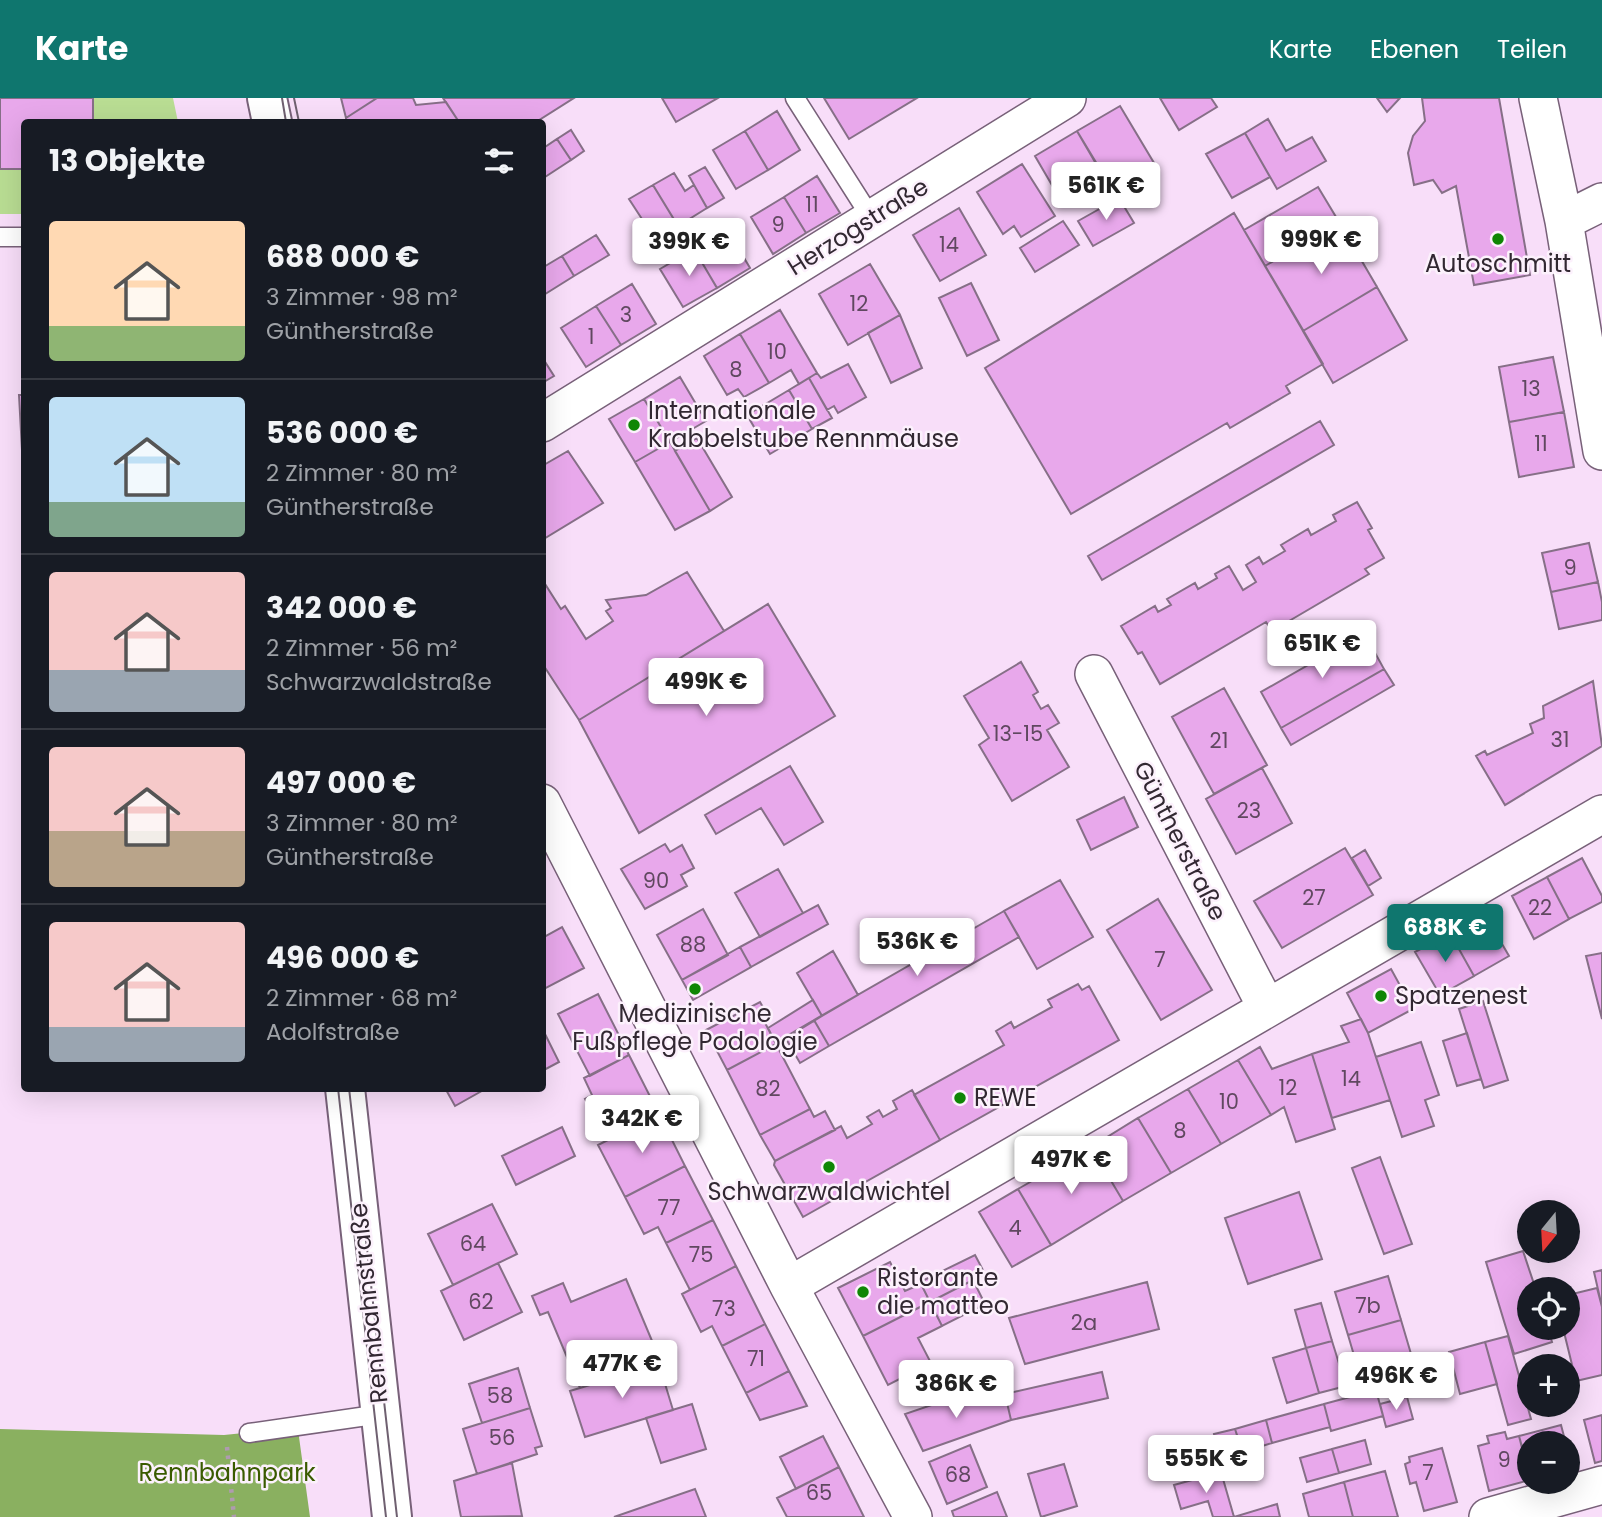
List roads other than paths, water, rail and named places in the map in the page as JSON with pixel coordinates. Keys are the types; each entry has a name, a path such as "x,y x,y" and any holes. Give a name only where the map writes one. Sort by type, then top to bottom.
{"main road":[{"path":"267,98 271,119"},
{"name":"Rennbahnstraße","path":"345,1092 392,1517"}],"street":[{"path":"1538,98 1564,221 1602,451"},
{"name":"Herzogstraße","path":"546,421 1060,100"},
{"path":"1564,221 1602,202"},
{"name":"Güntherstraße","path":"1094,674 1266,1008"},
{"path":"546,811 789,1286 912,1517"},
{"path":"789,1286 1602,814"},
{"path":"1488,1517 1602,1485"}],"lane":[{"path":"795,98 872,219"},
{"path":"0,237 21,237"},
{"path":"249,1433 381,1414"}],"tram line":[{"path":"282,98 286,119"},
{"path":"294,98 298,119"},
{"path":"338,1092 386,1517"},
{"path":"349,1092 397,1517"}],"place":[{"name":"Autoschmitt","path":"1498,239"},
{"name":"Internationale Krabbelstube Rennmäuse","path":"634,425"},
{"name":"Medizinische Fußpflege Podologie","path":"695,989"},
{"name":"Spatzenest","path":"1381,996"},
{"name":"REWE","path":"960,1098"},
{"name":"Schwarzwaldwichtel","path":"829,1167"},
{"name":"Ristorante die matteo","path":"863,1292"}],"park label":[{"name":"Rennbahnpark","path":"227,1473"}]}
